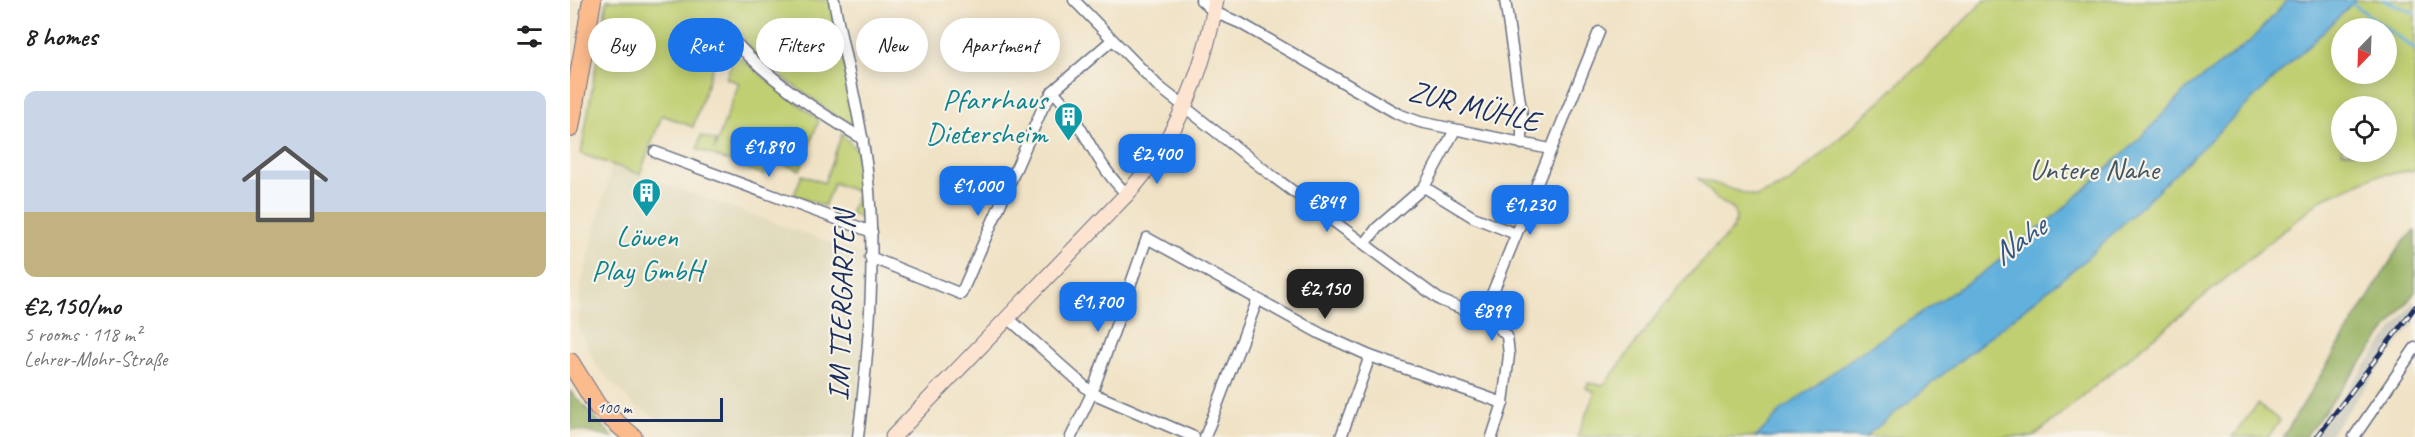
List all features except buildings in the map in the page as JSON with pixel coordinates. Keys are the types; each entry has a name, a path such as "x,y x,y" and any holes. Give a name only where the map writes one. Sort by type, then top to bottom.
{"highway":[{"path":"570,128 592,0"},
{"path":"570,362 598,407 633,437"}],"main road":[{"path":"893,437 1127,194 1153,163 1185,107 1202,61 1215,6"}],"street":[{"name":"IM TIERGARTEN","path":"834,0 863,139 872,232 868,347 858,437"},
{"path":"1074,0 1111,41 1185,107 1440,300 1491,320 1507,336 1509,355 1503,403 1492,437"},
{"name":"ZUR MÜHLE","path":"1201,0 1215,6 1240,23 1398,114 1420,122 1550,149 1599,32"},
{"path":"1505,0 1517,73 1522,144"},
{"path":"870,257 961,294 1025,142 1053,91 1111,41"},
{"path":"744,52 774,79 823,115 863,139"},
{"path":"1053,91 1071,110 1107,176 1127,194"},
{"path":"1365,244 1377,228 1424,187 1455,130"},
{"path":"1491,320 1490,299 1550,149"},
{"path":"655,152 872,232"},
{"path":"1424,187 1473,217 1516,234"},
{"path":"1071,437 1092,393 1147,238 1257,301 1321,334 1370,356 1503,403"},
{"path":"1205,437 1257,301"},
{"path":"1007,317 1092,393 1194,437"},
{"path":"2354,437 2415,348"},
{"path":"1341,437 1370,356"}],"shaded area":[{"path":"612,165 865,255 867,282 855,437 690,437 636,407 598,368 579,331 580,289"},
{"path":"2415,300 2415,321 2328,437 2311,437"}],"green space":[{"path":"607,0 831,0 835,18 756,18 756,58 744,38 744,18 668,18 668,72 711,72 693,127 662,115 640,174 581,154 595,72 656,72 656,18 604,18"},
{"name":"Untere Nahe","path":"1985,0 2415,0 2415,170 2375,176 2322,199 2033,437 1577,437 1595,392 1586,388 1588,383 1601,385 1606,383 1676,289 1732,230 1736,219 1734,210 1717,199 1698,178 1756,197 1788,183 1930,55"},
{"path":"744,61 819,120 800,170 770,159 764,175 697,149 701,136 716,141 714,151 739,83 726,78 728,72 744,72"},
{"path":"844,62 859,133 776,72 844,72"},
{"path":"842,134 857,150 864,219 850,214 858,192 834,183 824,206 794,195 802,175 824,183"},
{"path":"2415,231 2415,292 2305,437 2283,437 2401,244"},
{"path":"570,391 613,437 570,429"},
{"path":"2258,404 2280,421 2268,437 2232,437"}],"water":[{"path":"2288,0 2356,0 2337,18 2331,18 2331,24 2084,261 1865,437 1756,437 1782,410 1855,356 1987,270 2062,210 2142,136 2186,90 2249,42"}],"waterway":[{"path":"2348,0 2415,49"},
{"path":"2383,0 2415,13"}],"railway":[{"path":"2317,437 2415,307"}],"place":[{"name":"Pfarrhaus Dietersheim","path":"1068,142"},
{"name":"Löwen Play GmbH","path":"647,218"}],"water label":[{"name":"Nahe","path":"2018,240"}]}
